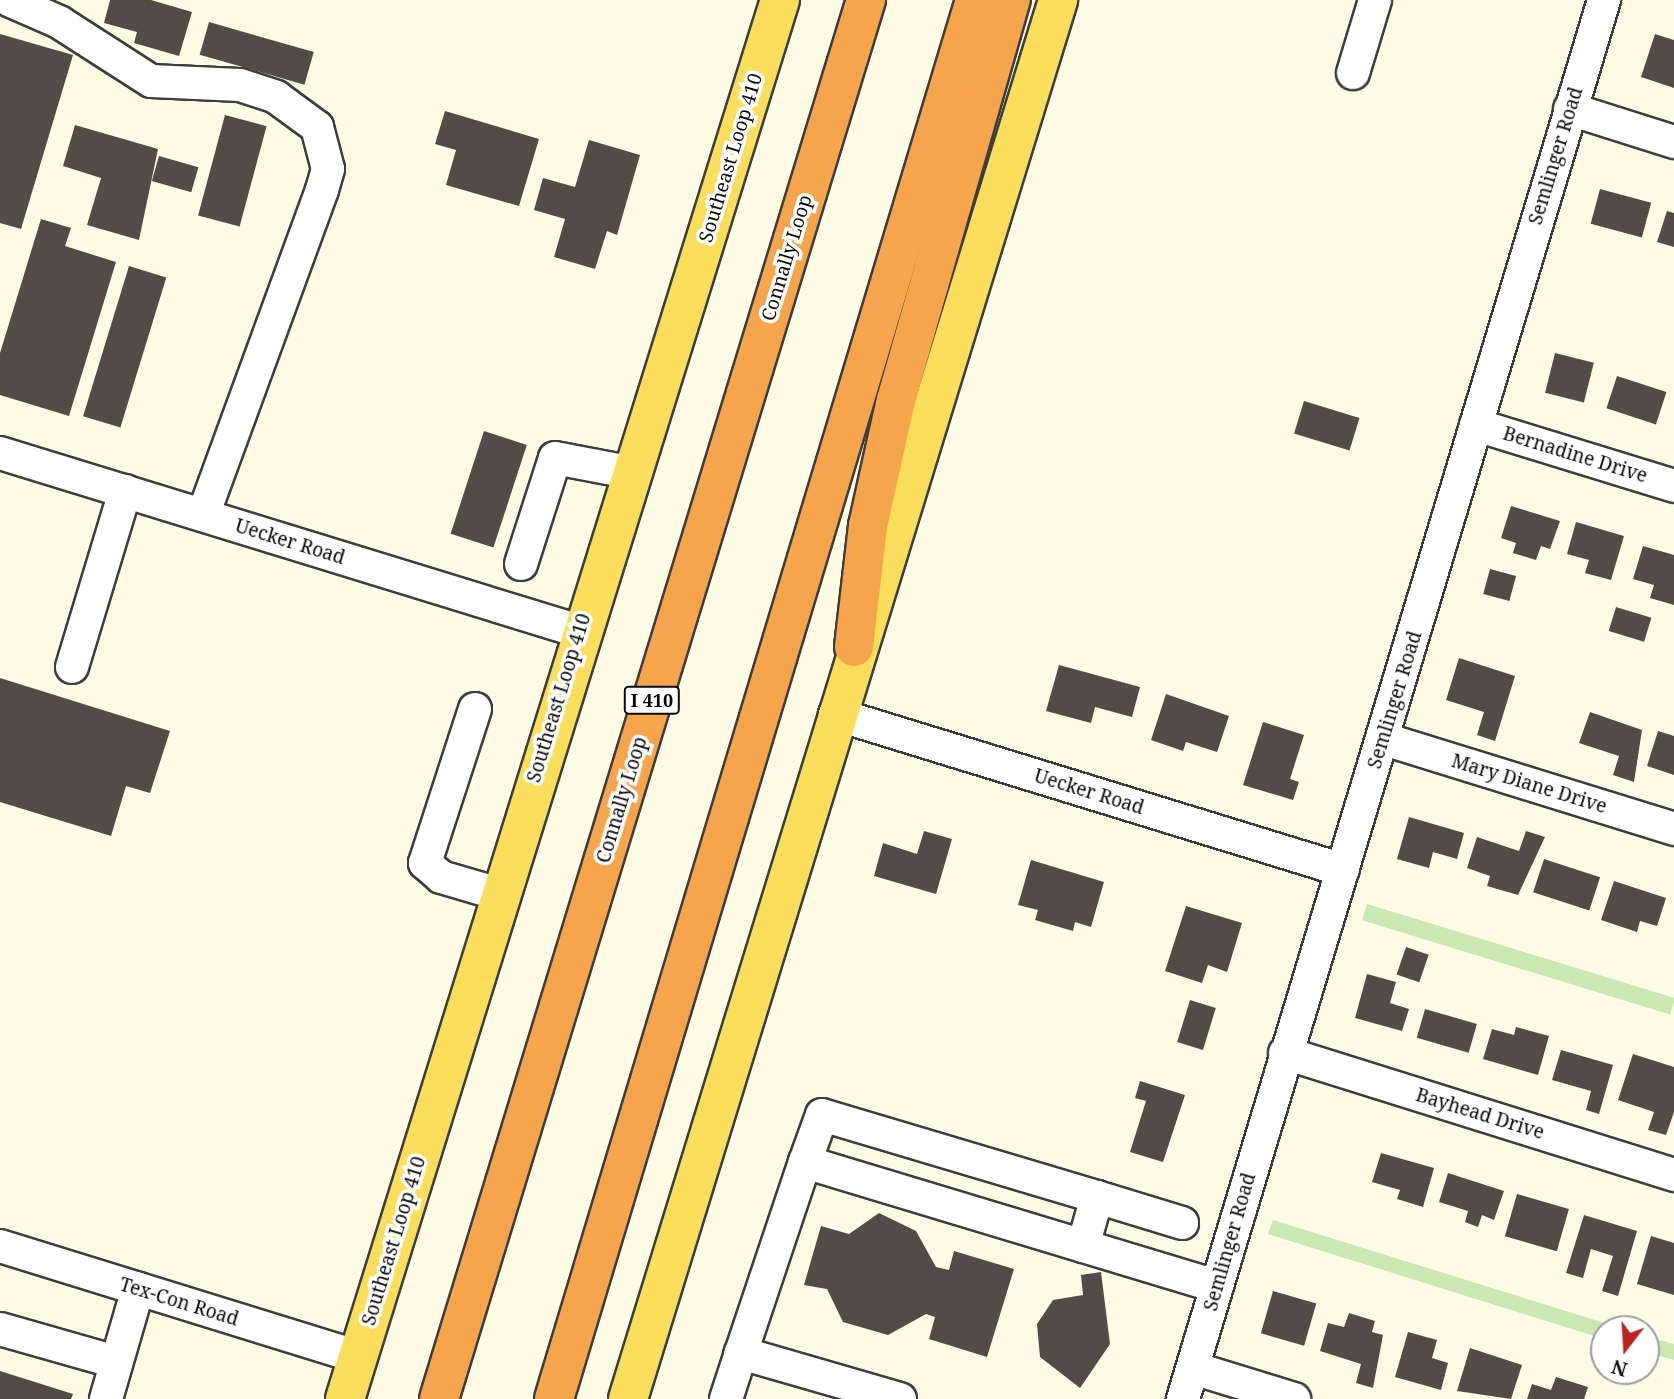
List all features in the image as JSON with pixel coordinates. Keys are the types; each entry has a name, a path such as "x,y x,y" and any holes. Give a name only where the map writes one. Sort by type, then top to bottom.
{"highway":[{"name":"Connally Loop","path":"439,1399 866,0"},
{"path":"554,1399 975,0"},
{"path":"855,647 868,526 896,400 1011,0"}],"main road":[{"name":"Southeast Loop 410","path":"345,1399 579,631 634,473 780,0"},
{"path":"628,1399 855,647 1058,0"}],"street":[{"path":"9,0 59,22 150,81 240,85 285,102 317,128 328,169 203,515"},
{"path":"1353,73 1375,0"},
{"name":"Semlinger Road","path":"1183,1399 1285,1053 1384,739 1604,0"},
{"path":"1570,109 1674,142"},
{"name":"Bernadine Drive","path":"1476,425 1674,486"},
{"name":"Uecker Road","path":"0,453 579,631"},
{"path":"521,564 555,458 634,473"},
{"path":"72,667 125,491"},
{"path":"475,709 425,863 441,877 499,894"},
{"name":"Uecker Road","path":"835,714 1343,870"},
{"name":"Mary Diane Drive","path":"1384,739 1674,829"},
{"name":"Bayhead Drive","path":"1285,1053 1674,1175"},
{"path":"726,1399 822,1115 1182,1223"},
{"path":"805,1162 1217,1286"},
{"path":"1083,1246 1097,1197"},
{"name":"Tex-Con Road","path":"0,1246 358,1357"},
{"path":"106,1399 138,1289"},
{"path":"0,1329 116,1362"},
{"path":"741,1353 900,1399"},
{"path":"1193,1368 1294,1399"}],"green space":[{"path":"1367,904 1674,998 1670,1014 1362,920"},
{"path":"1273,1220 1590,1318 1590,1335 1268,1234"},
{"path":"1660,1340 1674,1344 1674,1360 1660,1356"}],"building":[{"path":"110,0 151,0 192,12 179,56 134,43 137,32 104,23"},
{"path":"209,22 314,52 304,85 200,55"},
{"path":"0,34 73,55 21,229 0,223"},
{"path":"1655,34 1674,40 1674,88 1641,77"},
{"path":"445,111 539,139 519,206 446,185 456,150 435,144"},
{"path":"225,115 267,126 240,227 198,215"},
{"path":"75,125 158,149 139,240 87,225 101,178 63,166"},
{"path":"589,140 640,155 617,235 607,231 595,269 554,257 565,219 534,210 543,178 575,187"},
{"path":"159,156 198,167 191,192 152,181"},
{"path":"1600,189 1651,203 1642,237 1591,224"},
{"path":"1667,211 1674,213 1674,247 1657,242"},
{"path":"41,219 71,228 65,246 116,262 69,416 0,395 0,353"},
{"path":"129,266 166,277 120,428 83,416"},
{"path":"1555,353 1594,363 1584,402 1545,393"},
{"path":"1617,376 1666,392 1656,424 1606,408"},
{"path":"1304,401 1359,418 1350,450 1294,434"},
{"path":"484,431 527,445 493,548 451,534"},
{"path":"1511,506 1560,521 1550,549 1541,546 1536,560 1513,553 1516,543 1501,538"},
{"path":"1576,522 1624,536 1611,580 1585,573 1589,560 1567,554"},
{"path":"1643,546 1674,555 1674,605 1650,598 1654,585 1633,579"},
{"path":"1490,569 1516,576 1509,601 1483,594"},
{"path":"1616,607 1651,618 1644,642 1609,631"},
{"path":"1459,658 1515,676 1495,741 1477,735 1484,712 1446,700"},
{"path":"1059,665 1140,687 1132,717 1095,707 1091,723 1046,711"},
{"path":"0,678 170,731 150,793 126,786 111,836 0,802"},
{"path":"1166,694 1229,716 1217,752 1186,742 1183,751 1151,740"},
{"path":"1590,712 1642,730 1634,782 1613,775 1619,756 1579,743"},
{"path":"1263,722 1304,735 1290,779 1299,782 1293,800 1243,785"},
{"path":"1658,731 1674,736 1674,775 1647,766"},
{"path":"1409,817 1464,833 1457,859 1433,852 1429,868 1397,859"},
{"path":"924,831 952,839 936,894 874,876 883,843 917,854"},
{"path":"1526,831 1545,837 1518,895 1487,886 1490,876 1467,868 1477,837 1519,851"},
{"path":"1544,859 1600,877 1589,911 1533,892"},
{"path":"1031,860 1104,882 1091,927 1075,922 1073,931 1035,920 1038,910 1018,905"},
{"path":"1614,881 1666,898 1657,926 1640,921 1637,932 1601,920"},
{"path":"1186,906 1242,923 1227,972 1208,965 1202,983 1165,971"},
{"path":"1406,947 1429,955 1419,982 1397,974"},
{"path":"1367,974 1396,982 1390,1003 1409,1009 1402,1031 1355,1018"},
{"path":"1190,1000 1216,1008 1203,1050 1177,1042"},
{"path":"1425,1009 1477,1024 1469,1053 1417,1038"},
{"path":"1516,1027 1549,1036 1538,1075 1483,1059 1492,1029 1514,1035"},
{"path":"1561,1050 1613,1065 1599,1114 1586,1110 1591,1091 1552,1080"},
{"path":"1633,1054 1674,1067 1674,1112 1666,1135 1648,1130 1654,1112 1618,1100"},
{"path":"1140,1081 1185,1095 1163,1162 1130,1152 1146,1101 1135,1098"},
{"path":"1381,1153 1434,1168 1423,1207 1397,1199 1400,1190 1372,1182"},
{"path":"1448,1173 1504,1191 1494,1220 1482,1215 1478,1227 1465,1222 1468,1211 1439,1202"},
{"path":"1517,1194 1569,1209 1557,1251 1505,1236"},
{"path":"879,1213 916,1231 936,1267 949,1270 954,1251 1014,1269 987,1357 929,1339 935,1317 926,1314 888,1335 843,1322 827,1289 804,1285 821,1226 849,1234"},
{"path":"1584,1215 1637,1231 1618,1296 1602,1291 1613,1256 1591,1249 1583,1278 1566,1273"},
{"path":"1651,1236 1674,1243 1674,1295 1637,1284"},
{"path":"1101,1272 1110,1344 1080,1388 1040,1357 1037,1324 1053,1300 1083,1295 1081,1275"},
{"path":"1273,1291 1316,1303 1304,1346 1261,1333"},
{"path":"1349,1313 1375,1321 1372,1332 1383,1335 1373,1388 1356,1383 1361,1364 1320,1351 1328,1323 1344,1327"},
{"path":"1408,1332 1437,1340 1432,1358 1448,1363 1441,1390 1395,1377"},
{"path":"1470,1348 1522,1365 1511,1399 1457,1391"},
{"path":"0,1371 73,1394 71,1399 0,1399"},
{"path":"1556,1377 1588,1387 1584,1399 1527,1399 1532,1384 1551,1390"}]}
